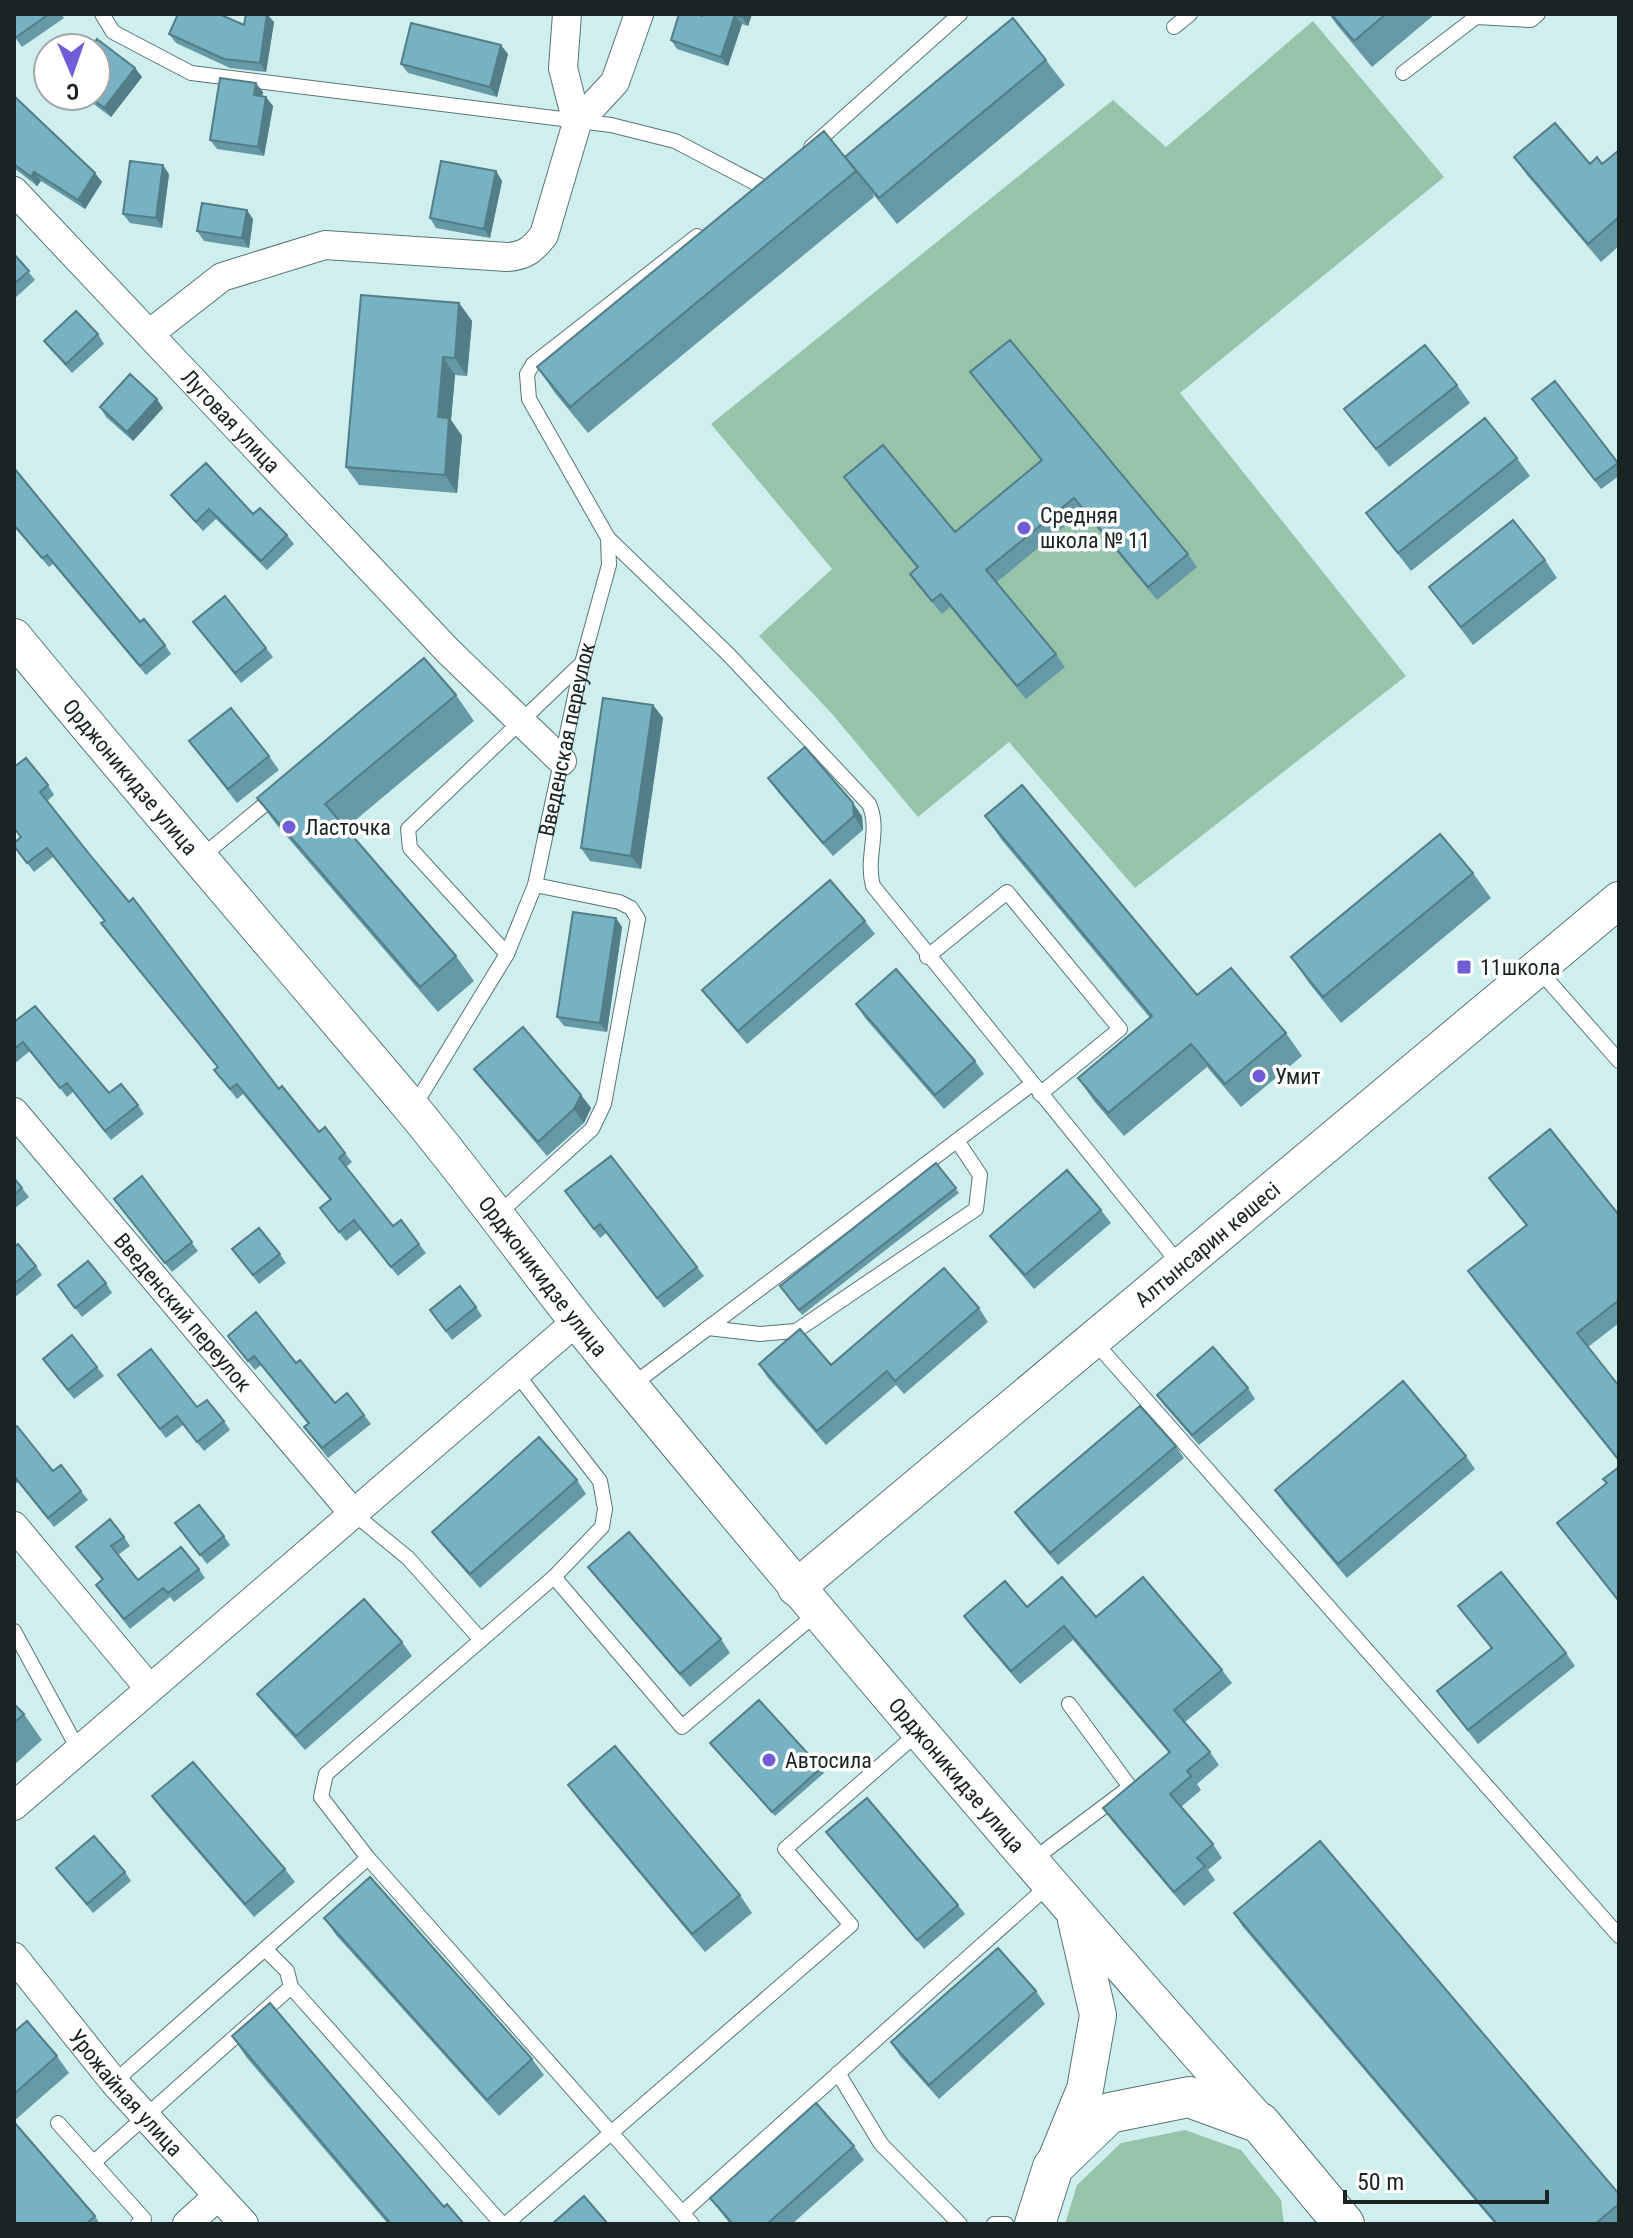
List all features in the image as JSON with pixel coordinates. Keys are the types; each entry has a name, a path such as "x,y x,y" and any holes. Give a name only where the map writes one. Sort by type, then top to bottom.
{"main road":[{"path":"1035,2224 1053,2167 1109,2113 1189,2097 1260,2123 1313,2205 1344,2224"}],"street":[{"path":"567,14 563,68 577,123"},
{"path":"149,334 222,277 325,245 507,257 521,256 532,250 544,235 577,123 615,82 639,14"},
{"name":"Луговая улица","path":"14,191 149,334 442,656 519,720 562,761"},
{"name":"Орджоникидзе улица","path":"14,637 197,860 412,1109 577,1321 807,1600 1075,1915 1260,2123"},
{"name":"Алтынсарин көшесі","path":"807,1600 1093,1340 1619,900"},
{"name":"Введенский переулок","path":"14,1112 353,1513"},
{"path":"14,1806 577,1321"},
{"path":"14,1526 149,1688"},
{"path":"1053,2167 1085,2089 1098,2015 1075,1915"},
{"name":"Урожайная улица","path":"14,1957 114,2082 244,2224"},
{"path":"187,2224 218,2196"}],"lane":[{"path":"102,14 113,32 191,73 611,125 675,141 761,186"},
{"path":"793,161 960,14"},
{"path":"1174,27 1190,14"},
{"path":"1403,73 1476,17 1531,20 1538,14"},
{"path":"713,223 533,364 526,384 529,399 608,538 728,654 869,804 875,817 869,872 873,886 927,957 1181,1266"},
{"name":"Введенская переулок","path":"412,1109 507,954 535,885 582,663 609,565 608,538"},
{"path":"507,954 410,848 408,829 582,663"},
{"path":"197,860 293,780"},
{"path":"497,1216 592,1129 604,1104 638,919 631,908 619,902 535,885"},
{"path":"631,1386 958,1142 1120,1029 1007,892 927,957"},
{"path":"1537,969 1619,1061"},
{"path":"708,1328 760,1334 796,1331 976,1209 980,1175 958,1142"},
{"path":"1093,1340 1619,1936"},
{"path":"516,1373 600,1481 605,1509 602,1527 554,1577 326,1774 321,1797 368,1858 687,2218 1130,1787 1069,1704"},
{"path":"353,1513 408,1558 481,1640"},
{"path":"554,1577 682,1727 807,1600"},
{"path":"14,1631 78,1749"},
{"path":"265,1949 287,1971 291,1987 504,2224 851,1925 785,1849 920,1732"},
{"path":"114,2082 368,1858"},
{"path":"94,2162 291,1987"},
{"path":"838,2073 881,2144 960,2224"},
{"path":"58,2123 144,2219 138,2224"},
{"path":"994,2224 1006,2224"}],"green space":[{"path":"1313,21 1444,177 1180,393 1406,676 1135,888 1009,742 918,817 833,715 759,636 832,569 711,424 1113,100 1166,147"},
{"path":"1185,2130 1241,2150 1281,2200 1284,2224 1065,2224 1077,2185 1121,2143"}],"building":[{"path":"14,14 49,14 15,38"},
{"path":"178,14 219,14 244,25 246,14 267,14 260,63 224,59 169,34"},
{"path":"679,14 743,14 742,17 735,15 721,57 671,40"},
{"path":"1331,14 1386,14 1354,41"},
{"path":"1013,18 1046,60 879,198 845,157"},
{"path":"411,23 501,45 490,87 401,64"},
{"path":"112,50 135,68 112,98"},
{"path":"220,78 256,83 254,95 266,97 258,147 210,140"},
{"path":"14,96 95,173 78,200 34,172 31,177 14,164"},
{"path":"1555,123 1590,164 1597,157 1602,164 1619,150 1619,217 1588,244 1514,157"},
{"path":"824,131 856,171 570,407 537,367"},
{"path":"130,161 163,165 156,218 123,214"},
{"path":"441,161 496,171 484,229 430,218"},
{"path":"202,203 247,210 242,238 197,231"},
{"path":"14,254 29,271 14,284"},
{"path":"361,295 459,303 455,358 443,357 438,417 449,418 445,475 346,467"},
{"path":"76,311 98,334 66,364 44,341"},
{"name":"Средняя школа № 11","path":"1010,340 1188,554 1148,587 1074,498 986,570 1056,654 1017,686 941,594 932,601 910,574 918,567 844,477 883,445 955,532 1042,460 970,372"},
{"path":"1425,345 1457,385 1376,449 1344,409"},
{"path":"130,374 157,399 127,432 100,407"},
{"path":"1555,381 1618,463 1595,480 1532,399"},
{"path":"1485,418 1517,458 1398,553 1366,513"},
{"path":"206,463 253,514 260,508 287,535 261,561 209,509 196,522 171,495"},
{"path":"14,468 140,622 144,619 165,645 140,666 47,555 42,558 14,525"},
{"path":"1513,520 1545,560 1461,627 1429,587"},
{"path":"225,596 266,648 235,673 193,622"},
{"path":"424,658 456,695 325,804 456,956 420,987 257,798"},
{"path":"603,698 653,705 631,856 581,848"},
{"path":"231,708 269,756 228,789 189,741"},
{"path":"805,747 853,803 854,816 823,843 768,778"},
{"path":"26,758 48,785 40,792 129,902 133,898 279,1089 282,1086 319,1132 325,1127 345,1153 339,1158 393,1226 401,1220 419,1244 391,1267 354,1220 339,1232 320,1208 331,1199 237,1084 230,1089 214,1070 218,1067 101,923 105,921 47,848 27,863 14,846 21,837 14,828 14,767"},
{"path":"1022,785 1197,995 1231,968 1286,1033 1225,1084 1191,1044 1108,1113 1078,1078 1152,1016 985,816"},
{"path":"1440,834 1473,873 1323,997 1291,957"},
{"path":"830,880 865,921 738,1031 702,990"},
{"path":"573,912 616,918 600,1023 557,1017"},
{"path":"896,969 975,1061 935,1095 856,1004"},
{"path":"35,1006 109,1093 121,1084 138,1105 105,1131 67,1083 60,1088 23,1042 14,1049 14,1022"},
{"path":"523,1027 581,1095 574,1109 538,1142 474,1069"},
{"path":"1550,1129 1619,1215 1619,1300 1577,1333 1619,1386 1619,1460 1468,1271 1527,1225 1489,1178"},
{"path":"611,1156 697,1267 657,1298 600,1224 594,1229 565,1191"},
{"path":"936,1163 956,1188 799,1310 780,1286"},
{"path":"1067,1170 1101,1210 1025,1275 990,1236"},
{"path":"142,1176 192,1242 165,1263 114,1199"},
{"path":"14,1178 22,1188 14,1195"},
{"path":"259,1228 280,1254 253,1275 232,1249"},
{"path":"18,1244 36,1266 14,1284 14,1247"},
{"path":"88,1261 106,1283 75,1308 58,1285"},
{"path":"944,1268 979,1308 895,1381 887,1371 817,1431 759,1364 800,1329 831,1365"},
{"path":"460,1286 476,1307 446,1331 430,1310"},
{"path":"256,1312 296,1363 300,1360 335,1403 347,1393 364,1415 322,1448 304,1427 309,1423 254,1356 248,1361 228,1336"},
{"path":"72,1335 97,1367 68,1390 43,1359"},
{"path":"1213,1347 1248,1388 1192,1435 1157,1395"},
{"path":"151,1349 197,1407 207,1400 224,1421 197,1442 177,1416 160,1429 118,1375"},
{"path":"1403,1381 1466,1456 1338,1564 1275,1490"},
{"path":"1140,1406 1176,1446 1050,1553 1015,1512"},
{"path":"17,1426 53,1471 61,1465 81,1491 48,1518 14,1476 14,1428"},
{"path":"539,1437 577,1480 470,1574 432,1532"},
{"path":"1619,1467 1619,1601 1557,1523 1607,1483 1603,1479"},
{"path":"199,1505 224,1536 200,1555 175,1523"},
{"path":"110,1519 124,1537 111,1546 138,1580 181,1547 199,1569 168,1593 163,1588 124,1619 96,1585 103,1579 76,1547"},
{"path":"629,1532 721,1639 680,1674 588,1567"},
{"path":"1501,1572 1566,1653 1468,1730 1437,1691 1492,1648 1458,1606"},
{"path":"1062,1577 1096,1617 1143,1577 1222,1670 1174,1710 1210,1752 1187,1771 1191,1776 1170,1794 1213,1844 1197,1858 1205,1866 1174,1892 1103,1808 1170,1752 1064,1626 1011,1671 964,1616 1005,1581 1027,1607"},
{"path":"364,1599 402,1642 296,1736 257,1694"},
{"name":"Автосила","path":"759,1700 821,1768 772,1812 710,1743"},
{"path":"14,1704 24,1714 14,1723"},
{"path":"615,1746 740,1895 692,1934 568,1785"},
{"path":"193,1762 285,1869 245,1904 152,1796"},
{"path":"867,1798 958,1905 917,1940 826,1832"},
{"path":"94,1836 125,1872 87,1904 56,1868"},
{"path":"1320,1841 1619,2194 1619,2204 1595,2224 1497,2224 1234,1913"},
{"path":"370,1877 532,2059 487,2100 324,1918"},
{"path":"998,1948 1036,1991 929,2085 891,2042"},
{"path":"270,2003 444,2207 447,2204 464,2224 391,2224 232,2036"},
{"path":"27,2021 57,2056 14,2094 14,2032"},
{"path":"816,2103 854,2146 767,2224 733,2224 710,2198"},
{"path":"14,2122 95,2216 86,2224 14,2224"},
{"path":"584,2196 608,2224 552,2224"}],"place":[{"name":"Средняя школа № 11","path":"1024,528"},
{"name":"Ласточка","path":"289,827"},
{"name":"11школа","path":"1464,967"},
{"name":"Умит","path":"1259,1076"},
{"name":"Автосила","path":"769,1760"}]}
